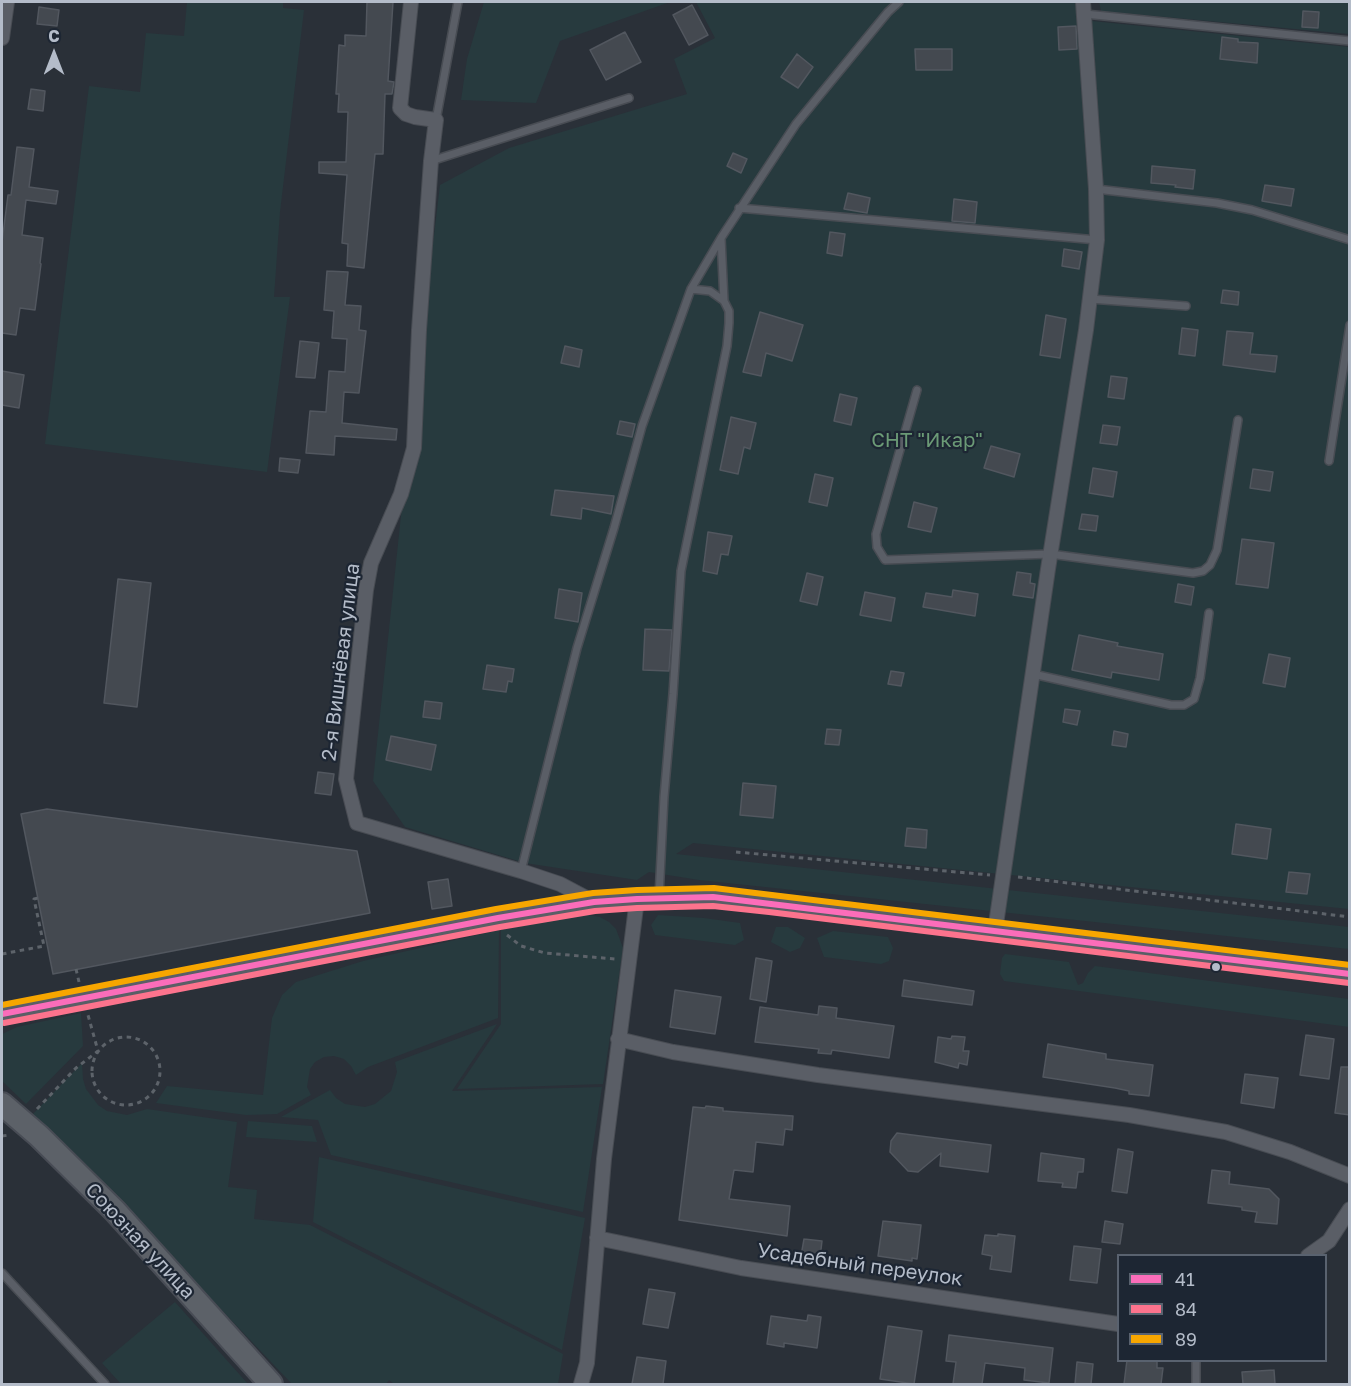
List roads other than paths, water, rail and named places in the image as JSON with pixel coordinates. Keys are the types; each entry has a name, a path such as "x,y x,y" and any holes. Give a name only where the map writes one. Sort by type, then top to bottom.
{"main road":[{"name":"Союзная улица","path":"2,1104 115,1211 272,1384"}],"street":[{"path":"2,38 7,2"},
{"path":"411,2 400,108 406,114 415,117 436,120"},
{"path":"995,931 1090,299 1096,240 1096,189 1084,8"},
{"name":"2-я Вишнёвая улица","path":"436,120 419,330 414,448 401,494 371,563 366,590 346,779 357,824 521,871 560,884 594,902"},
{"path":"2,1014 498,918 594,902 636,899 713,897 1350,974"},
{"path":"581,1384 587,1363 597,1238 618,1039 636,899"},
{"path":"618,1039 674,1052 818,1076 1129,1115 1226,1132 1290,1152 1350,1176"},
{"path":"1311,1254 1329,1241 1350,1209"},
{"name":"Усадебный переулок","path":"597,1238 741,1268 1051,1312 1117,1324"}],"lane":[{"path":"436,120 458,2"},
{"path":"521,871 577,648 642,426 691,289 739,208 796,124 898,2"},
{"path":"1084,8 1350,41"},
{"path":"431,161 629,98"},
{"path":"1096,189 1217,203 1252,210 1350,240"},
{"path":"739,208 1096,240"},
{"path":"658,899 681,572 727,346 729,311 724,301 721,238"},
{"path":"691,289 710,291 724,301"},
{"path":"1090,299 1186,306"},
{"path":"1329,461 1350,325"},
{"path":"917,390 876,534 877,547 885,560 1050,554 1193,573 1203,571 1210,566 1217,550 1238,420"},
{"path":"1033,674 1171,705 1184,705 1194,699 1200,678 1209,613"},
{"path":"2,1273 105,1384"},
{"path":"1196,1362 1196,1384"}],"park label":[{"name":"СНТ \"Икар\"","path":"927,441"}]}
